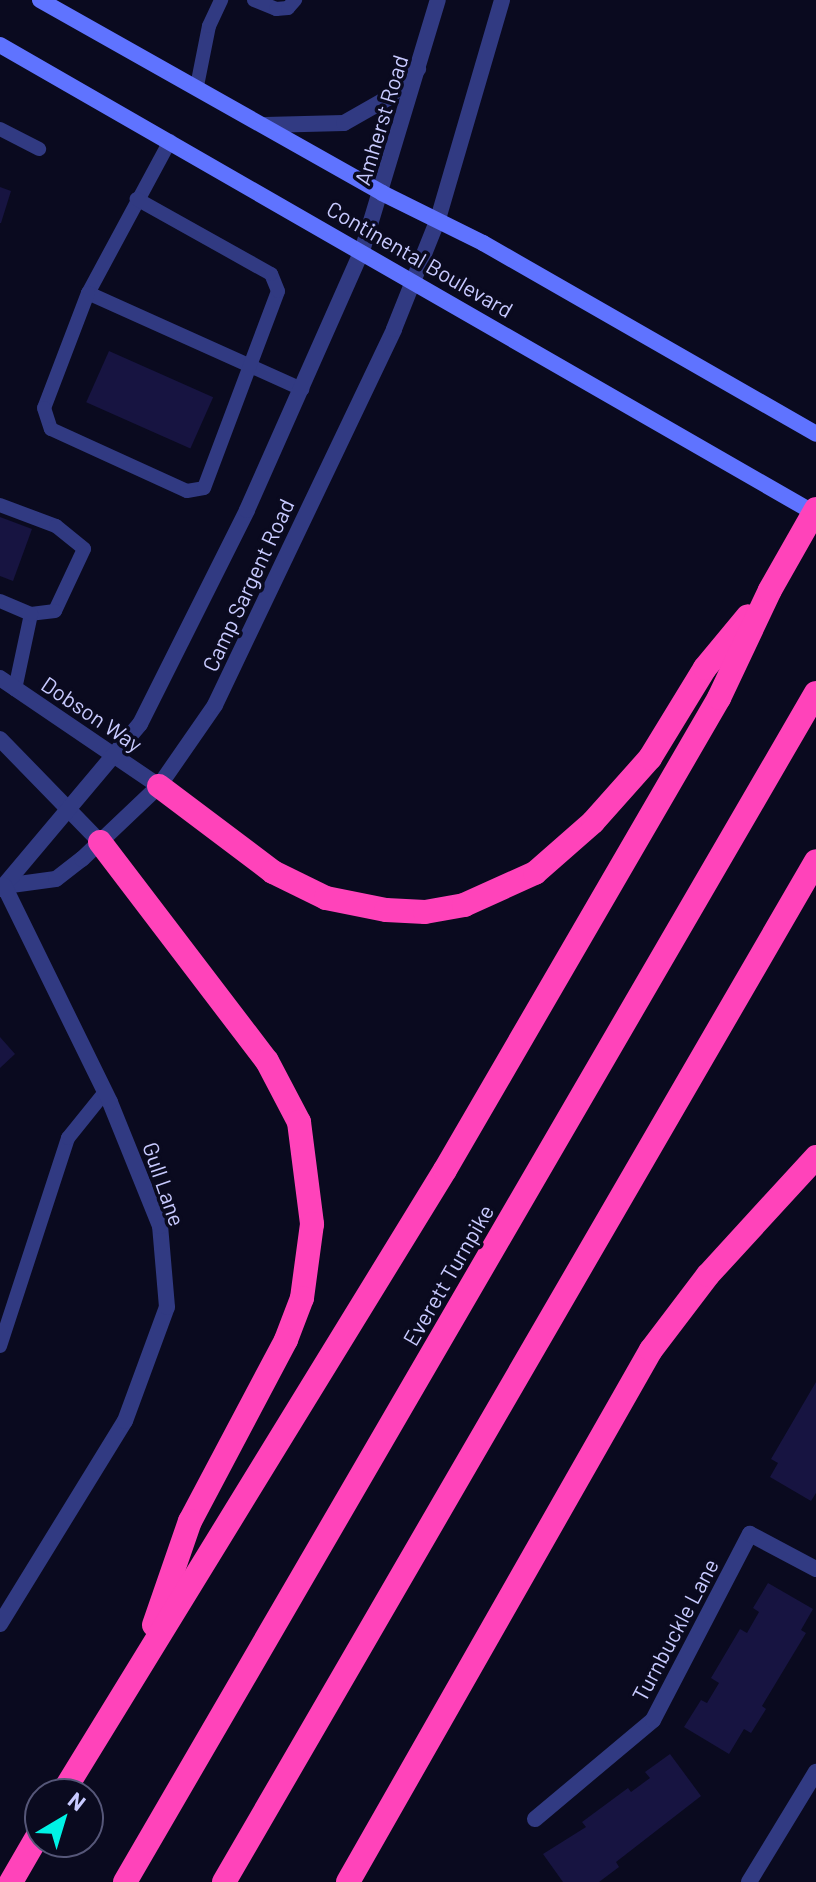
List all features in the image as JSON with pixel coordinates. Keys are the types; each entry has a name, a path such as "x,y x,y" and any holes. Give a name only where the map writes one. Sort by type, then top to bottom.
{"highway":[{"path":"72,1778 445,1170 719,698 770,590 816,511"},
{"path":"159,786 273,872 326,898 386,910 425,912 464,905 535,873 593,822 650,758 705,668 770,590"},
{"name":"Everett Turnpike","path":"125,1882 816,693"},
{"path":"100,842 267,1061 299,1122 312,1224 302,1298 286,1340 190,1521 139,1666"},
{"path":"224,1882 816,861"},
{"path":"348,1882 651,1350 708,1275 816,1157"},
{"path":"11,1882 25,1858"}],"main road":[{"name":"Continental Boulevard","path":"40,0 382,193 438,219 816,434"},
{"name":"Continental Boulevard","path":"0,45 816,511"}],"street":[{"name":"Amherst Road","path":"362,251 438,0"},
{"path":"438,219 502,0"},
{"path":"265,125 344,123 388,98 419,68"},
{"name":"Camp Sargent Road","path":"2,888 56,879 100,842 159,786 215,705 415,280 438,219"},
{"name":"Camp Sargent Road","path":"2,888 71,810 140,724 190,631 362,251"},
{"name":"Dobson Way","path":"0,678 159,786"},
{"path":"0,739 100,842"},
{"name":"Gull Lane","path":"0,1624 125,1421 167,1307 160,1226 105,1092 2,888"},
{"name":"Turnbuckle Lane","path":"535,1819 653,1720 750,1534 816,1569"},
{"path":"749,1882 816,1772"}],"lane":[{"path":"197,86 209,26 221,0"},
{"path":"254,0 276,9 295,0"},
{"path":"0,129 39,149"},
{"path":"137,199 271,274 278,291 253,370 204,488 187,491 51,429 44,408 88,293 137,199 170,141"},
{"path":"88,293 253,370 302,389"},
{"path":"0,505 56,526 84,549 55,611 31,614 0,601"},
{"path":"15,689 31,614"},
{"path":"0,1346 68,1138 105,1092"}],"building":[{"path":"0,187 11,191 1,223 0,223"},
{"path":"109,351 213,397 190,449 86,402"},
{"path":"0,517 32,529 13,581 0,576"},
{"path":"0,1037 15,1054 0,1068"},
{"path":"816,1382 816,1493 811,1501 770,1477 778,1463 771,1459"},
{"path":"768,1583 813,1609 801,1630 806,1633 762,1706 766,1709 751,1733 744,1729 729,1754 684,1727 701,1700 707,1703 719,1683 711,1678 740,1629 747,1633 759,1612 753,1608"},
{"path":"670,1754 701,1796 616,1862 619,1867 599,1882 563,1882 543,1854 586,1827 582,1822 628,1788 631,1792 650,1778 645,1772"}]}
